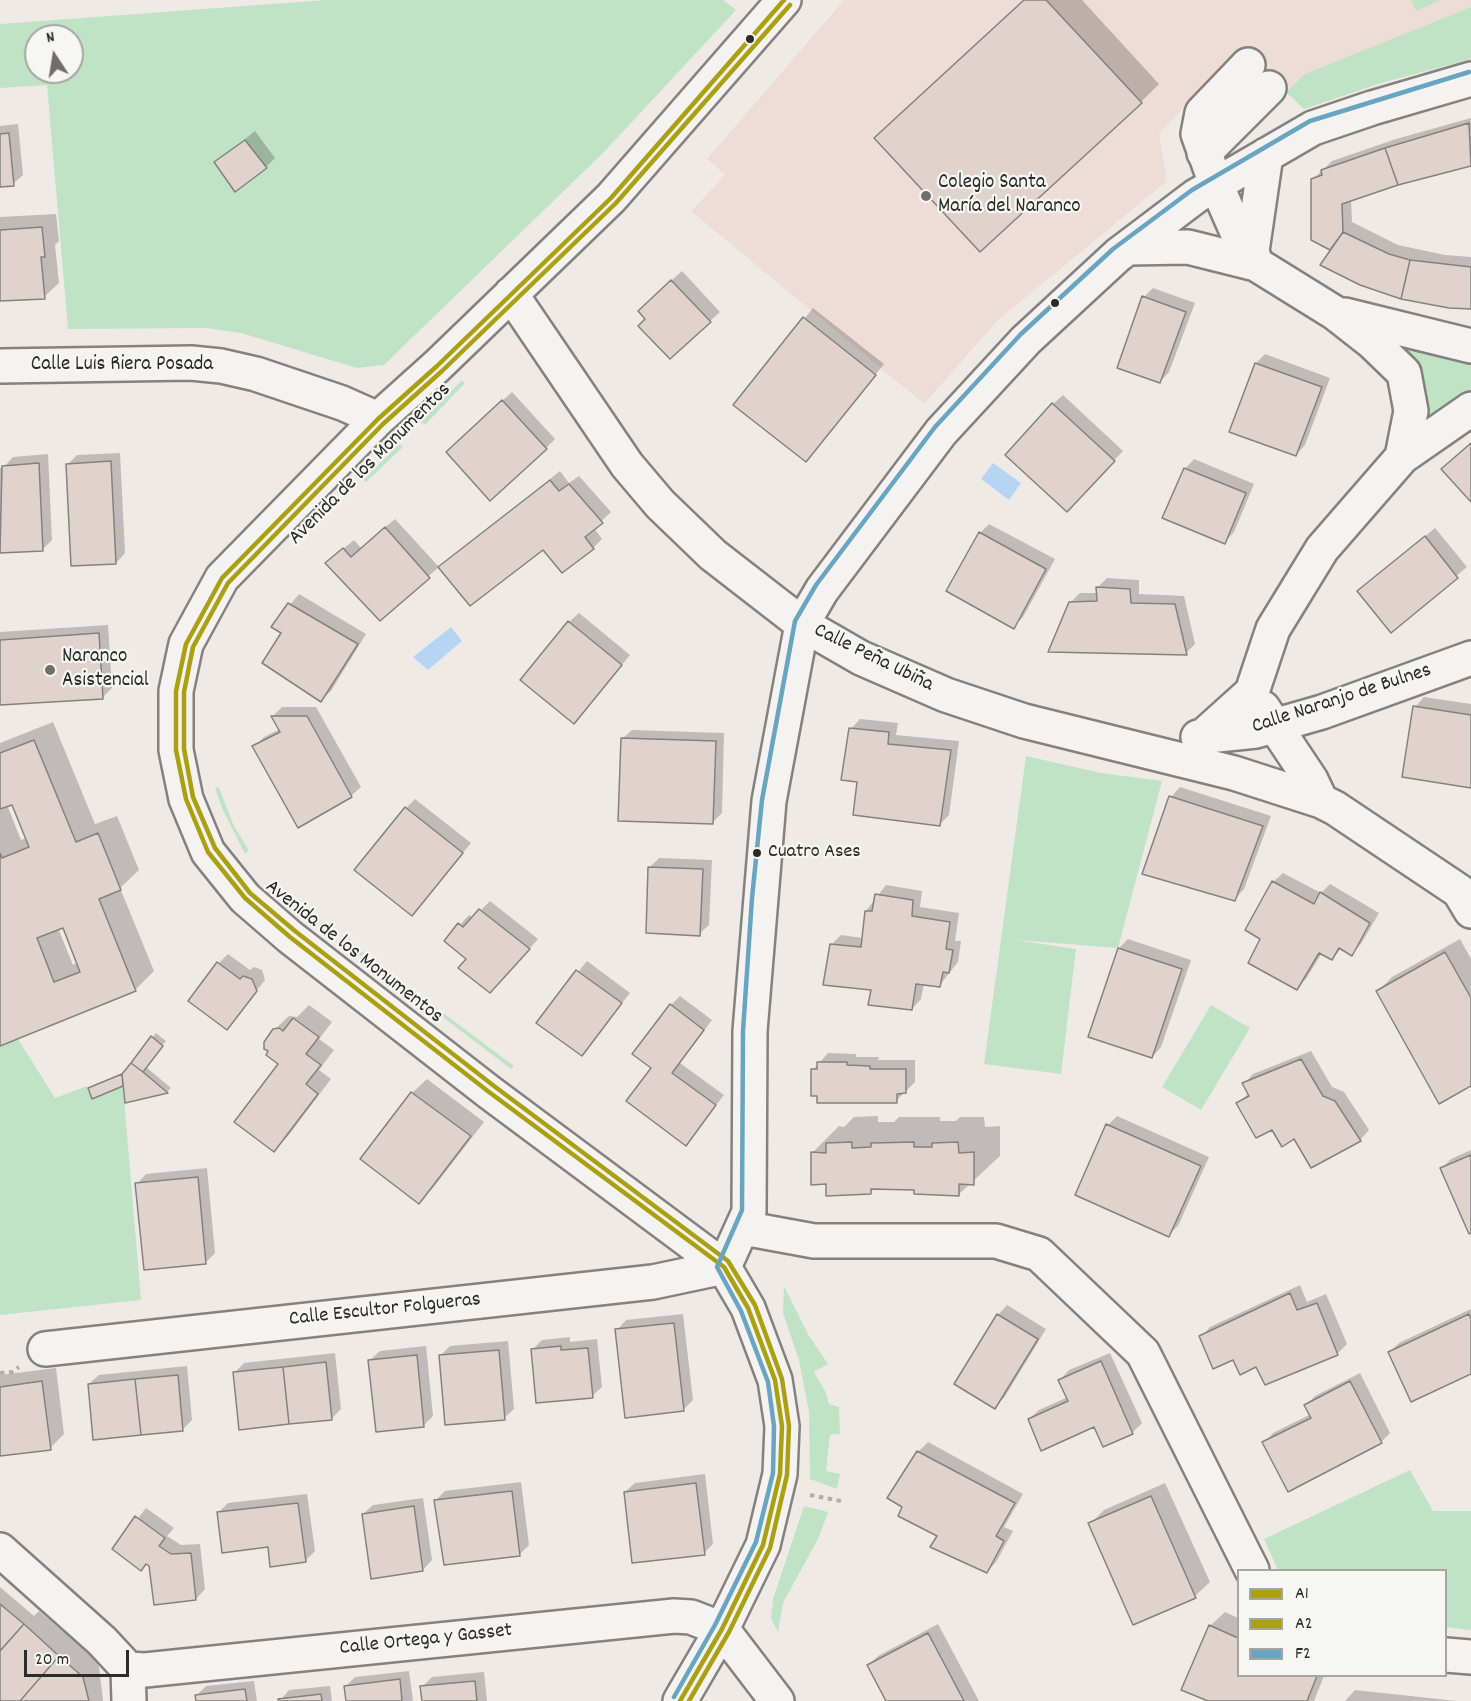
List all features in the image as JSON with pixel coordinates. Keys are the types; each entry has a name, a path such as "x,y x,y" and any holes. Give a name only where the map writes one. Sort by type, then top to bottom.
{"street":[{"name":"Avenida de los Monumentos","path":"680,1701 722,1629 763,1545 780,1474 782,1426 775,1380 748,1308 724,1268 489,1092 290,938 245,898 208,852 186,799 176,750 176,692 186,644 222,578 378,419 611,198 784,0"},
{"path":"1258,76 1204,153 1216,184 1212,215 1216,237 1335,313 1372,342 1404,373 1411,411 1402,457"},
{"path":"724,1268 749,1212 750,1031 759,899 769,801 802,624 822,590 941,432 1026,340 1128,248 1216,184 1313,128 1371,108 1471,79"},
{"path":"1246,258 1266,155"},
{"path":"1128,248 1188,247 1246,258"},
{"name":"Calle Peña Ubiña","path":"511,294 627,465 660,504 713,555 802,624 861,658 946,695 1024,721 1234,772 1328,804"},
{"path":"1335,313 1471,346"},
{"name":"Calle Luis Riera Posada","path":"0,366 191,363 221,366 267,378 342,403 378,419"},
{"path":"1202,737 1252,692 1273,629 1322,549 1402,457 1471,409"},
{"name":"Calle Naranjo de Bulnes","path":"1103,740 1202,737 1256,731 1322,712 1471,658"},
{"path":"1252,692 1328,804 1459,891 1471,911"},
{"path":"743,1228 814,1241 996,1241 1039,1254 1143,1353 1251,1569"},
{"name":"Calle Escultor Folgueras","path":"45,1348 653,1282 724,1268"},
{"path":"0,1550 102,1641 128,1669 129,1701"},
{"name":"Calle Ortega y Gasset","path":"128,1669 169,1667 674,1616 691,1617 722,1629"},
{"path":"722,1629 777,1701"},
{"path":"1447,1655 1471,1657"}],"path":[{"path":"799,1492 841,1501"}],"shaded area":[{"name":"Colegio Santa María del Naranco","path":"844,0 1471,0 1471,59 1381,83 1304,109 1242,50 1159,133 1167,181 998,320 924,404 691,211 725,175 707,159"}],"green space":[{"path":"326,0 723,0 736,10 604,152 384,365 357,368 241,333 206,328 68,329 47,85 0,88 0,24"},
{"path":"1411,0 1441,0 1416,11"},
{"path":"1471,7 1471,59 1381,83 1304,109 1286,92 1305,74"},
{"path":"1395,344 1428,354 1471,362 1471,389 1424,422"},
{"path":"462,380 465,383 425,425 421,422"},
{"path":"399,444 403,447 366,482 363,480"},
{"path":"1026,756 1101,773 1162,781 1118,948 1016,940 1076,949 1061,1074 984,1064"},
{"path":"219,787 233,824 249,851 245,854 222,808 215,788"},
{"path":"353,945 393,975 390,978 351,948"},
{"path":"1211,1005 1250,1028 1201,1110 1162,1087"},
{"path":"434,1006 514,1066 511,1069 432,1009"},
{"path":"18,1039 55,1098 87,1086 92,1099 123,1086 141,1300 0,1315 0,1046"},
{"path":"784,1286 809,1336 828,1364 814,1372 826,1393 829,1404 839,1407 840,1434 830,1435 826,1471 840,1474 837,1489 810,1479 809,1412 799,1360 783,1313"},
{"path":"1410,1470 1433,1511 1471,1511 1471,1630 1447,1627 1447,1569 1278,1569 1264,1539"},
{"path":"804,1506 828,1512 819,1537 783,1603 778,1632 771,1618 773,1599"}],"water":[{"path":"993,463 1021,483 1009,500 981,479"},
{"path":"451,627 462,641 428,670 413,657"}],"building":[{"path":"1024,0 1046,0 1142,103 980,252 874,138"},
{"path":"1469,123 1471,166 1398,185 1385,148"},
{"path":"9,133 14,186 0,187 0,134"},
{"path":"245,140 267,168 235,192 214,162"},
{"path":"1385,148 1398,185 1342,204 1343,232 1330,250 1311,240 1311,179 1322,175 1321,170"},
{"path":"42,227 45,257 41,257 45,299 0,301 0,230"},
{"path":"1343,232 1389,254 1410,260 1401,299 1360,285 1320,265"},
{"path":"1410,260 1471,267 1471,309 1449,308 1401,299"},
{"path":"671,280 711,322 670,359 638,326 645,319 638,311"},
{"path":"1142,296 1186,312 1160,383 1117,368"},
{"path":"803,317 876,375 806,462 733,405"},
{"path":"1255,363 1322,387 1296,456 1229,432"},
{"path":"502,400 547,449 490,501 446,452"},
{"path":"1052,403 1115,461 1067,512 1005,455"},
{"path":"1471,443 1471,502 1441,469"},
{"path":"111,461 116,564 71,566 66,464"},
{"path":"39,463 43,551 0,553 2,466"},
{"path":"1184,468 1246,493 1225,544 1162,518"},
{"path":"550,480 559,491 569,484 603,523 585,537 594,549 562,573 543,550 470,606 438,567"},
{"path":"385,527 430,578 380,621 325,563 343,548 351,557"},
{"path":"979,532 1046,569 1014,629 946,591"},
{"path":"1425,536 1458,578 1391,633 1357,591"},
{"path":"1096,587 1130,589 1131,603 1175,604 1187,655 1048,652 1069,602 1097,601"},
{"path":"288,603 358,644 321,702 262,663 281,633 271,627"},
{"path":"568,621 622,665 574,724 520,680"},
{"name":"Naranco Asistencial","path":"99,633 103,699 0,705 0,640"},
{"path":"1413,706 1471,715 1471,788 1402,777"},
{"path":"271,716 307,716 352,797 298,828 252,746 280,732"},
{"path":"849,728 889,732 888,744 951,750 940,826 853,815 857,782 841,780"},
{"path":"621,738 716,741 713,824 618,821"},
{"path":"34,740 76,842 98,833 121,890 99,899 136,991 0,1046 0,853 2,858 29,847 12,805 0,809 0,753","holes":["63,928 80,972 54,982 37,938"]},
{"path":"1169,796 1263,826 1235,901 1142,874"},
{"path":"405,807 463,853 412,916 354,870"},
{"path":"648,867 703,869 700,936 646,933"},
{"path":"1272,881 1314,904 1320,892 1370,923 1352,956 1339,948 1332,960 1319,953 1297,990 1248,963 1260,939 1245,930"},
{"path":"875,894 913,900 912,916 950,922 946,949 953,950 949,973 943,972 940,987 916,984 912,1010 868,1005 871,990 823,985 830,944 861,947 865,911 872,911"},
{"path":"479,909 530,949 490,993 458,968 466,959 444,941 458,923 463,927"},
{"path":"1118,948 1182,969 1152,1058 1088,1037"},
{"path":"1445,952 1471,998 1471,1086 1439,1104 1376,991"},
{"path":"217,962 240,979 243,976 252,979 257,991 227,1030 188,1001"},
{"path":"576,970 622,1003 582,1056 536,1023"},
{"path":"670,1004 704,1030 672,1073 716,1105 686,1146 626,1101 651,1068 632,1054"},
{"path":"293,1018 319,1037 306,1054 321,1065 306,1084 318,1094 274,1152 234,1122 278,1064 266,1055 268,1051 264,1049 264,1042 273,1029 279,1028 283,1031"},
{"path":"151,1036 163,1046 143,1072 131,1063"},
{"path":"1301,1059 1323,1096 1335,1101 1361,1141 1311,1168 1294,1139 1282,1147 1272,1130 1256,1138 1236,1103 1249,1096 1242,1083"},
{"path":"817,1062 847,1062 847,1065 870,1066 870,1069 906,1069 906,1093 897,1094 897,1103 817,1103 817,1096 811,1096 811,1069 817,1069"},
{"path":"131,1063 168,1093 125,1103 122,1074"},
{"path":"122,1074 123,1086 92,1099 88,1088"},
{"path":"411,1092 471,1136 419,1204 360,1159"},
{"path":"1106,1124 1201,1166 1169,1237 1075,1195"},
{"path":"852,1142 852,1148 871,1147 871,1143 914,1142 914,1147 932,1147 932,1143 958,1142 959,1153 974,1152 974,1185 959,1184 959,1196 914,1194 914,1190 871,1189 871,1194 826,1196 826,1184 811,1185 811,1152 826,1153 826,1143"},
{"path":"1471,1155 1471,1233 1469,1234 1440,1168"},
{"path":"198,1177 206,1264 144,1270 135,1183"},
{"path":"1290,1293 1297,1310 1317,1303 1338,1355 1265,1385 1256,1367 1240,1375 1233,1360 1213,1369 1199,1336"},
{"path":"997,1314 1038,1339 995,1409 954,1384"},
{"path":"1469,1314 1471,1319 1471,1374 1411,1402 1388,1352"},
{"path":"674,1323 684,1411 625,1418 615,1329"},
{"path":"561,1346 561,1350 588,1348 593,1398 536,1403 531,1349"},
{"path":"499,1350 505,1420 445,1425 439,1355"},
{"path":"417,1355 424,1427 376,1432 368,1360"},
{"path":"1101,1361 1133,1434 1103,1447 1094,1427 1041,1451 1028,1419 1068,1401 1058,1380"},
{"path":"326,1362 332,1420 289,1424 283,1367"},
{"path":"283,1367 289,1424 239,1430 233,1372"},
{"path":"178,1375 183,1431 141,1435 135,1379"},
{"path":"135,1379 141,1435 93,1440 88,1384"},
{"path":"42,1381 51,1450 0,1456 0,1387"},
{"path":"1350,1381 1382,1443 1288,1492 1262,1442 1311,1418 1304,1405"},
{"path":"917,1451 1015,1503 996,1536 1004,1541 987,1573 930,1547 937,1536 898,1516 902,1507 887,1498"},
{"path":"696,1483 705,1555 632,1563 624,1492"},
{"path":"512,1491 520,1556 444,1565 434,1500"},
{"path":"1151,1496 1196,1598 1133,1625 1088,1523"},
{"path":"298,1503 306,1562 270,1567 268,1547 222,1553 217,1512"},
{"path":"414,1506 423,1571 371,1579 362,1514"},
{"path":"135,1516 165,1538 159,1546 171,1554 191,1553 196,1600 154,1605 149,1566 146,1564 141,1571 112,1549"},
{"path":"0,1604 24,1624 0,1651"},
{"path":"24,1624 59,1656 20,1701 0,1701 0,1651"},
{"path":"1209,1625 1237,1638 1237,1677 1317,1677 1307,1701 1208,1701 1181,1690"},
{"path":"928,1633 964,1701 886,1701 867,1665"},
{"path":"59,1656 83,1677 89,1701 20,1701"},
{"path":"400,1679 402,1701 346,1701 344,1686"},
{"path":"475,1681 477,1701 422,1701 420,1686"},
{"path":"245,1689 247,1701 196,1701 195,1695"},
{"path":"321,1694 322,1701 278,1701 278,1699"}],"transit line":[{"name":"A1","path":"680,1701 722,1629 763,1545 780,1474 782,1426 775,1380 748,1308 724,1267 489,1092 290,937 245,898 208,852 186,799 176,750 176,691 186,644 222,578 378,419 437,366 611,198 784,0"},
{"name":"A2","path":"689,1701 729,1632 770,1548 787,1475 789,1426 782,1379 755,1305 728,1261 494,1086 295,931 250,893 215,848 193,797 184,749 184,692 193,647 228,583 383,424 442,371 616,203 790,5"},
{"name":"F2","path":"674,1697 715,1625 756,1542 773,1473 774,1426 768,1382 741,1311 717,1267 742,1210 743,1031 752,898 762,800 795,621 816,585 935,427 1021,334 1113,249 1192,190 1310,121 1469,72"}],"place":[{"name":"Colegio Santa María del Naranco","path":"926,196"},
{"name":"Naranco Asistencial","path":"50,670"},
{"name":"Cuatro Ases","path":"757,853"}]}
